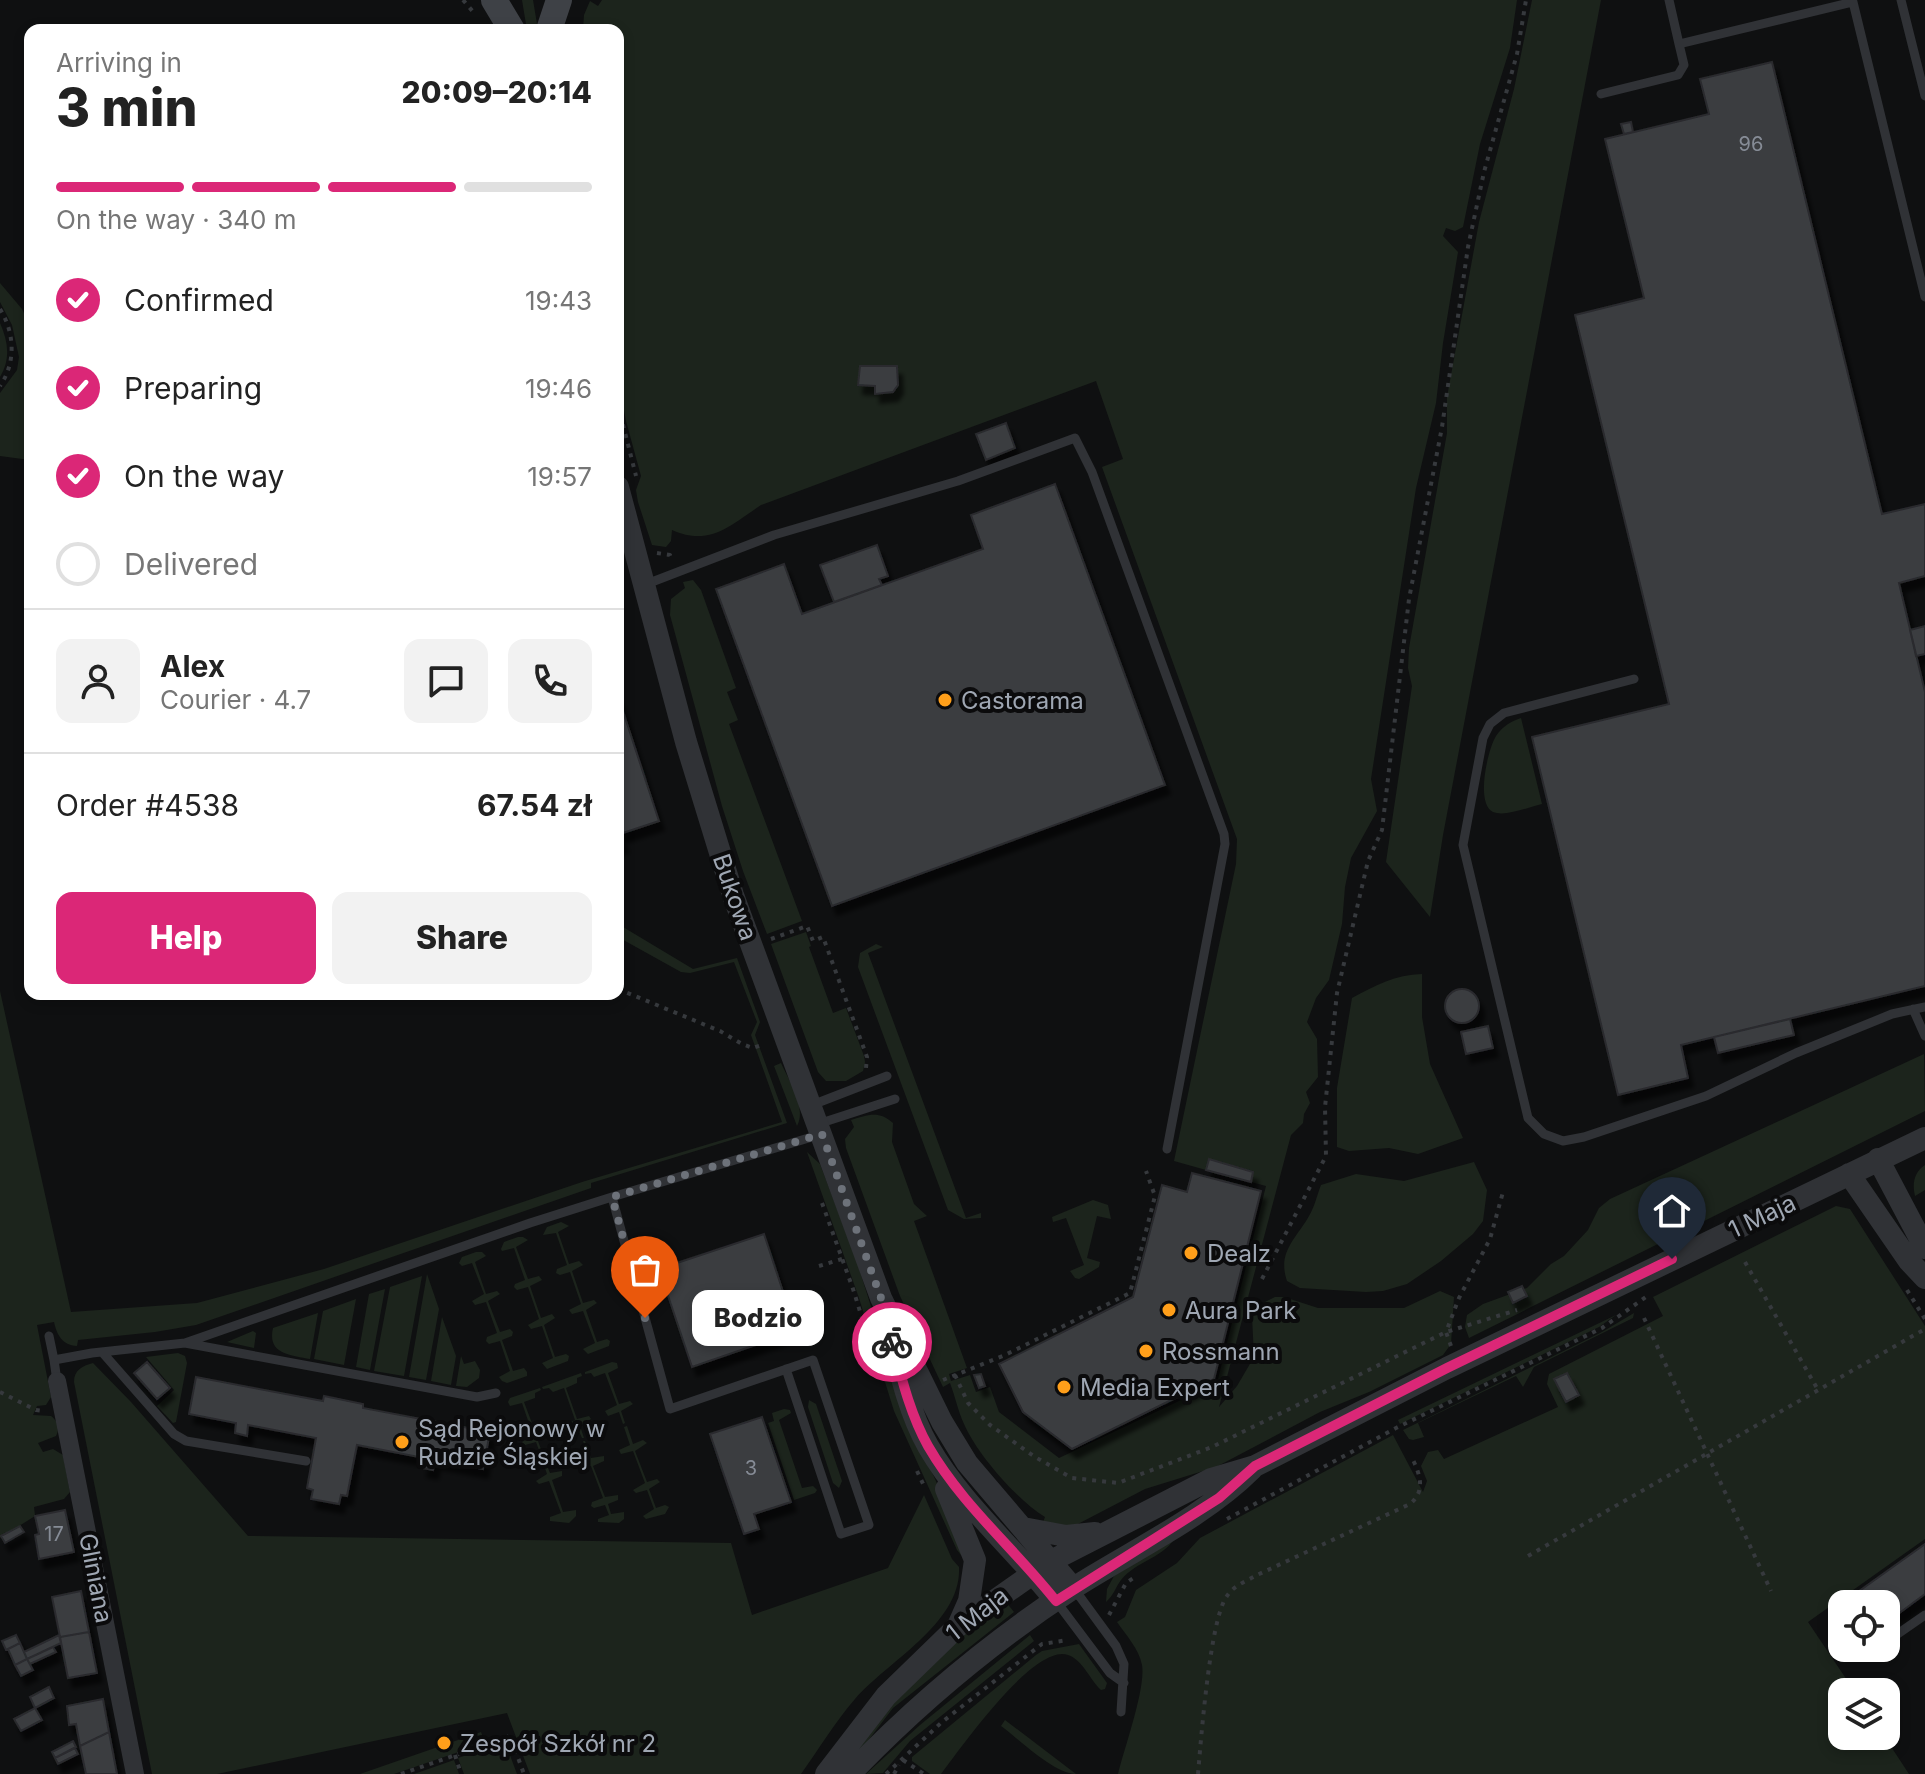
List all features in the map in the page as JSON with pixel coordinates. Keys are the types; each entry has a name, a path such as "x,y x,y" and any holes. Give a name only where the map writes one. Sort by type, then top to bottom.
{"main road":[{"path":"494,0 510,24"},
{"path":"552,24 559,0"}],"street":[{"path":"510,0 513,24"},
{"path":"545,0 549,24"},
{"name":"Bukowa","path":"624,536 644,585 686,742 733,895 881,1298 905,1389 926,1444 956,1489 997,1537 1042,1567"},
{"name":"1 Maja","path":"826,1774 886,1696 957,1627 1042,1567 1104,1532 1211,1479 1255,1466 1457,1363 1925,1138"},
{"path":"1878,1159 1925,1248"},
{"path":"1849,1174 1909,1261 1925,1278"},
{"name":"Bukowa","path":"881,1298 942,1422 967,1463 1023,1528 1042,1567"},
{"name":"Gliniana","path":"57,1381 135,1774"},
{"path":"926,1444 975,1560 969,1601 957,1627"},
{"name":"1 Maja","path":"850,1774 909,1715 1016,1629 1219,1498 1255,1466"},
{"path":"1023,1528 1066,1536 1104,1532"},
{"path":"1042,1567 1065,1595"}],"lane":[{"path":"1601,94 1678,75 1684,65 1669,0"},
{"path":"1901,0 1925,96"},
{"path":"1679,44 1853,2 1925,297"},
{"path":"644,585 774,535 958,481 1075,438 1092,472 1224,834 1225,844 1167,1149"},
{"path":"1634,679 1504,713 1490,724 1483,738 1463,845 1528,1118 1544,1134 1563,1141 1584,1137 1706,1096 1796,1053 1892,1014 1925,1007"},
{"path":"1913,1009 1925,1036"},
{"path":"817,1121 887,1076"},
{"path":"54,1360 185,1343 612,1197 817,1121 895,1099"},
{"path":"612,1197 670,1409 786,1369 813,1360 869,1525 841,1534 786,1369"},
{"path":"49,1336 57,1381"},
{"path":"185,1343 477,1397 496,1393"},
{"path":"102,1352 174,1434 186,1441 306,1461"},
{"path":"1065,1595 1110,1673 1124,1683"},
{"path":"1065,1595 1116,1646 1124,1664 1121,1712"},
{"path":"1900,1632 1925,1615"}],"path":[{"path":"1262,1279 1326,1156 1325,1107 1337,993 1368,861 1382,830 1402,642 1426,499 1442,427 1468,247 1484,172 1517,54 1526,0"},
{"path":"0,309 12,343 12,364 0,386"},
{"path":"624,429 633,465"},
{"path":"807,926 813,941 823,937 867,1057 863,1076"},
{"path":"624,991 720,1031 742,1044 753,1048 764,1044"},
{"path":"936,1382 1005,1355 1130,1293 1155,1196 1146,1171"},
{"path":"1457,1363 1446,1332 1459,1298 1490,1239 1503,1192"},
{"path":"819,1266 842,1259"},
{"path":"1745,1262 1818,1390"},
{"path":"1219,1523 1396,1428 1602,1328 1648,1296"},
{"path":"1616,1311 1638,1303"},
{"path":"1644,1318 1771,1591"},
{"path":"1528,1556 1925,1329"},
{"path":"955,1375 968,1403 990,1425 1035,1457 1072,1478 1118,1483 1212,1447 1446,1332"},
{"path":"0,1392 36,1410 46,1411 62,1406"},
{"path":"1198,1774 1215,1635 1225,1597 1235,1587 1257,1575 1410,1504 1420,1493 1421,1482 1412,1458"},
{"path":"1112,1614 1126,1583 1137,1576"},
{"path":"886,1774 942,1722 1042,1644 1074,1640"},
{"path":"402,1774 510,1736 524,1774"},
{"path":"455,1755 461,1774"},
{"path":"894,1774 902,1759"},
{"path":"902,1759 924,1774"}],"shaded area":[{"path":"522,0 533,0 537,24 526,24"},
{"path":"602,0 1517,0 1510,48 1480,144 1463,227 1455,231 1446,228 1443,236 1458,252 1436,403 1416,488 1371,779 1377,811 1351,858 1342,924 1329,980 1316,998 1307,1022 1317,1039 1318,1077 1306,1092 1310,1103 1303,1123 1291,1135 1219,1407 1237,1386 1254,1357 1252,1316 1259,1305 1275,1297 1318,1308 1404,1308 1440,1291 1454,1297 1451,1344 1443,1355 1369,1392 1320,1412 1216,1467 1145,1489 1074,1526 1042,1525 1045,1517 1010,1488 970,1436 950,1383 943,1387 900,1296 845,1139 854,1127 851,1120 878,1115 893,1123 892,1142 914,1204 927,1216 914,1221 967,1368 949,1374 951,1381 970,1375 976,1392 990,1387 999,1412 1059,1458 1217,1383 1266,1186 1251,1182 1253,1171 1209,1160 1206,1170 1174,1161 1236,864 1237,839 1102,467 1123,459 1096,381 761,505 720,531 698,536 672,530 671,541 666,547 652,545 638,502 636,490 641,476 624,410 624,24 583,24 590,1 598,6"},
{"path":"1532,0 1601,0 1430,917 1386,862 1412,686 1408,668 1409,648 1447,433 1447,397 1479,222 1514,89"},
{"path":"0,283 24,313 24,459 0,456 0,393 17,370 19,357 12,325 0,302"},
{"path":"0,323 7,350 6,364 0,377"},
{"path":"693,580 701,590 736,688 727,692 738,720 729,724 802,921 767,934 722,806 670,615 671,599 685,588 683,582"},
{"path":"1521,718 1542,804 1510,812 1493,812 1488,807 1484,787 1490,752 1501,730"},
{"path":"624,928 693,969 737,958 760,1022 755,1035 787,1123 591,1183 591,1188 196,1325 78,1340 77,1346 61,1338 54,1322 37,1325 51,1397 46,1405 37,1406 33,1415 51,1416 58,1428 56,1436 38,1443 43,1452 53,1449 63,1455 70,1492 64,1499 34,1507 35,1516 0,1538 0,991 71,1312 197,1303 324,1269 582,1182 782,1122 751,1035 757,1022 734,962 690,973 681,972 624,940"},
{"path":"806,932 833,1013 846,1008 864,1056 863,1071 846,1081 826,1081 818,1072 771,944"},
{"path":"876,944 883,947 868,953 966,1218 981,1213 981,1218 964,1219 948,1210 858,967 860,953"},
{"path":"1422,974 1422,1017 1430,1064 1463,1138 1418,1154 1389,1148 1349,1151 1337,1147 1337,1088 1352,998 1394,979"},
{"path":"1924,1054 1925,1111 1469,1338 1465,1327 1467,1315 1483,1304 1527,1288 1551,1264 1564,1256 1588,1230 1599,1208 1610,1199"},
{"path":"781,1063 798,1102 800,1119 797,1126 774,1066"},
{"path":"807,1152 820,1164 856,1259 902,1405 968,1553 961,1555 957,1550 894,1411 859,1298"},
{"path":"1474,1162 1487,1190 1483,1221 1473,1234 1441,1261 1407,1284 1366,1292 1300,1288 1287,1281 1286,1254 1311,1212 1321,1185 1356,1174 1404,1181"},
{"path":"1925,1165 1925,1190 1915,1196 1915,1179"},
{"path":"1093,1200 1108,1205 1111,1219 1097,1216 1087,1258 1100,1262 1099,1267 1079,1279 1070,1271 1084,1265 1066,1218 1053,1222 1052,1217"},
{"path":"1836,1206 1850,1209 1925,1326 1925,1539 1853,1590 1828,1590 1828,1608 1808,1622 1828,1652 1828,1662 1835,1662 1846,1678 1828,1678 1828,1750 1893,1750 1909,1774 1118,1774 1138,1703 1142,1665 1132,1642 1117,1622 1125,1617 1136,1590 1177,1563 1200,1538 1393,1435 1423,1492 1427,1481 1421,1466 1428,1452 1438,1450 1444,1459 1558,1407 1547,1384 1549,1374 1663,1316 1653,1297"},
{"path":"561,1222 569,1226 558,1232 569,1264 579,1261 583,1265 572,1271 583,1303 594,1300 597,1303 586,1310 597,1342 610,1341 609,1346 588,1354 583,1349 595,1343 583,1311 572,1314 569,1310 581,1304 570,1272 556,1273 557,1269 567,1265 556,1233 543,1235 547,1227"},
{"path":"518,1237 528,1240 516,1247 528,1279 539,1276 542,1280 530,1286 541,1318 552,1314 555,1318 544,1325 555,1357 569,1356 568,1361 547,1369 542,1363 553,1358 542,1326 531,1329 528,1325 539,1319 528,1287 517,1290 514,1287 525,1280 514,1248 501,1249 504,1242"},
{"path":"476,1252 486,1256 475,1262 486,1294 497,1291 500,1294 488,1301 500,1332 510,1329 513,1332 512,1336 502,1340 513,1371 524,1368 527,1372 527,1376 507,1383 499,1377 510,1371 500,1341 489,1344 486,1341 487,1337 497,1333 486,1302 475,1305 472,1301 484,1294 472,1263 462,1266 459,1263 462,1257"},
{"path":"427,1274 439,1309 426,1380 409,1377"},
{"path":"422,1276 404,1376 374,1371 390,1287"},
{"path":"385,1289 370,1370 356,1367 369,1294"},
{"path":"356,1299 344,1365 314,1359 323,1311"},
{"path":"318,1313 310,1359 282,1352 273,1343 273,1328"},
{"path":"1634,1313 1633,1318 1534,1367 1523,1387 1516,1376 1418,1423 1424,1437 1409,1439 1403,1430 1602,1332"},
{"path":"1616,1315 1599,1327 1400,1424 1398,1420"},
{"path":"442,1317 456,1356 451,1385 431,1381"},
{"path":"253,1331 256,1333 254,1348 227,1342"},
{"path":"178,1353 185,1356 187,1363 176,1422 173,1423 157,1406 174,1390 146,1357"},
{"path":"461,1356 464,1364 475,1361 480,1370 479,1378 467,1387 456,1386"},
{"path":"612,1362 617,1363 618,1368 608,1373 619,1404 630,1401 633,1404 621,1411 623,1424 619,1412 608,1416 605,1411 617,1405 605,1373 594,1377 591,1373 585,1374"},
{"path":"93,1363 248,1536 731,1543 752,1615 888,1568 924,1495 952,1559 959,1567 957,1587 949,1606 936,1623 855,1699 801,1774 530,1774 507,1713 217,1774 152,1774 74,1382 79,1369"},
{"path":"581,1373 577,1383 566,1388 577,1419 589,1416 591,1419 580,1426 584,1438 577,1427 566,1430 563,1426 575,1420 564,1388 553,1392 542,1387"},
{"path":"540,1388 535,1398 524,1402 536,1434 547,1431 549,1434 538,1441 540,1453 536,1442 525,1445 522,1442 533,1435 522,1403 510,1406 508,1402 510,1398"},
{"path":"809,1400 816,1404 842,1481 839,1488 833,1483 808,1407"},
{"path":"784,1409 791,1413 779,1420 802,1488 813,1486 817,1490 794,1500 768,1423 774,1421 772,1413"},
{"path":"627,1426 633,1444 643,1440 647,1443 635,1451 647,1482 657,1479 660,1482 649,1489 656,1508 669,1507 665,1514 646,1519 643,1516 654,1509 647,1490 636,1493 633,1490 645,1483 633,1451 621,1454 619,1450 630,1445 624,1427"},
{"path":"583,1441 591,1458 604,1456 604,1461 593,1466 605,1497 618,1495 618,1500 608,1504 611,1514 624,1512 624,1519 619,1523 598,1522 598,1519 609,1515 605,1505 591,1506 592,1502 603,1498 591,1466 581,1469 577,1466 589,1459"},
{"path":"541,1456 550,1473 562,1471 562,1476 552,1480 563,1512 576,1510 576,1516 569,1523 550,1521 550,1517 561,1513 549,1481 539,1484 536,1481 547,1474"},
{"path":"1177,1534 1159,1554 1128,1573 1106,1602 1107,1589 1114,1576"},
{"path":"1006,1602 1014,1612 893,1708 851,1763 848,1759 881,1715 941,1654"},
{"path":"1030,1635 1034,1641 910,1741 883,1773 866,1774 920,1725"},
{"path":"1079,1644 1107,1683 1105,1689 1101,1690 1073,1658 1068,1655 1054,1656 1036,1665 1018,1681 941,1774 930,1774 912,1761 912,1757 1036,1655"},
{"path":"1005,1720 1076,1774 1058,1768 1037,1755 1001,1726"},
{"path":"481,1732 485,1743 394,1774 360,1774"},
{"path":"505,1742 517,1774 464,1774 458,1758"},
{"path":"454,1760 459,1774 414,1774"}],"building":[{"path":"1772,62 1882,514 1925,504 1925,576 1899,583 1925,692 1925,986 1681,1045 1688,1078 1618,1095 1532,737 1669,704 1575,315 1644,298 1605,139 1709,114 1700,79"},
{"path":"1631,122 1633,132 1624,134 1621,124"},
{"path":"860,366 897,366 898,385 893,392 875,394 875,386 858,385"},
{"path":"1006,423 1015,448 986,460 976,434"},
{"name":"Castorama","path":"1055,484 1165,785 832,906 716,589 784,564 802,614 983,549 971,515"},
{"path":"877,545 888,576 879,579 882,585 834,602 820,565"},
{"path":"1925,626 1925,654 1916,656 1910,630"},
{"path":"624,714 659,821 624,833"},
{"path":"1462,989 1474,994 1479,1006 1474,1018 1462,1023 1450,1018 1445,1006 1450,994"},
{"path":"1790,1019 1794,1035 1718,1053 1714,1037"},
{"path":"1488,1026 1493,1048 1466,1054 1461,1032"},
{"path":"1209,1159 1253,1172 1251,1182 1206,1170"},
{"name":"Aura Park","path":"1192,1173 1261,1191 1214,1379 1072,1449 1023,1412 999,1364 1133,1297 1162,1185 1187,1192"},
{"path":"764,1234 796,1331 692,1367 659,1269"},
{"path":"1522,1286 1527,1296 1513,1303 1508,1292"},
{"path":"147,1362 170,1388 157,1399 134,1373"},
{"path":"1567,1373 1579,1395 1566,1402 1554,1379"},
{"path":"981,1374 985,1386 979,1388 974,1375"},
{"name":"Sąd Rejonowy w Rudzie Śląskiej","path":"196,1377 323,1401 324,1396 363,1404 363,1408 490,1432 483,1469 435,1460 433,1470 422,1468 424,1458 357,1445 347,1496 341,1495 339,1504 311,1499 313,1490 307,1488 316,1438 248,1425 247,1436 235,1433 236,1423 189,1414"},
{"path":"762,1417 791,1502 754,1514 759,1529 744,1534 710,1434"},
{"path":"65,1510 74,1552 39,1559 35,1516"},
{"path":"20,1526 24,1532 5,1543 1,1536"},
{"path":"1925,1544 1925,1594 1900,1613 1900,1590 1861,1590"},
{"path":"81,1591 89,1632 60,1637 52,1597"},
{"path":"89,1632 97,1673 68,1678 60,1637"},
{"path":"16,1635 20,1643 6,1650 2,1641"},
{"path":"59,1635 61,1643 27,1659 24,1652"},
{"path":"20,1643 27,1659 15,1665 8,1649"},
{"path":"53,1647 56,1652 30,1664 27,1659"},
{"path":"27,1659 33,1670 21,1676 15,1665"},
{"path":"49,1687 54,1698 35,1708 30,1697"},
{"path":"103,1699 109,1732 80,1746 76,1724 69,1725 67,1706"},
{"path":"35,1708 42,1720 21,1731 14,1719"},
{"path":"109,1732 117,1774 86,1774 80,1746"},
{"path":"73,1741 76,1747 55,1758 52,1752"},
{"path":"75,1748 78,1754 58,1764 55,1758"}],"way so far":[{"path":"645,1318 612,1197 822,1134 881,1298 892,1342"}],"place":[{"name":"Castorama","path":"945,700"},
{"name":"Dealz","path":"1191,1253"},
{"name":"Aura Park","path":"1169,1310"},
{"name":"Bodzio","path":"645,1318"},
{"name":"Rossmann","path":"1146,1351"},
{"name":"Media Expert","path":"1064,1387"},
{"name":"Sąd Rejonowy w Rudzie Śląskiej","path":"402,1442"},
{"name":"Zespół Szkół nr 2","path":"444,1743"}],"route":[{"path":"892,1342 912,1410 926,1444 956,1489 1004,1544 1034,1572 1056,1601 1219,1498 1255,1466 1447,1368 1672,1259"}]}
